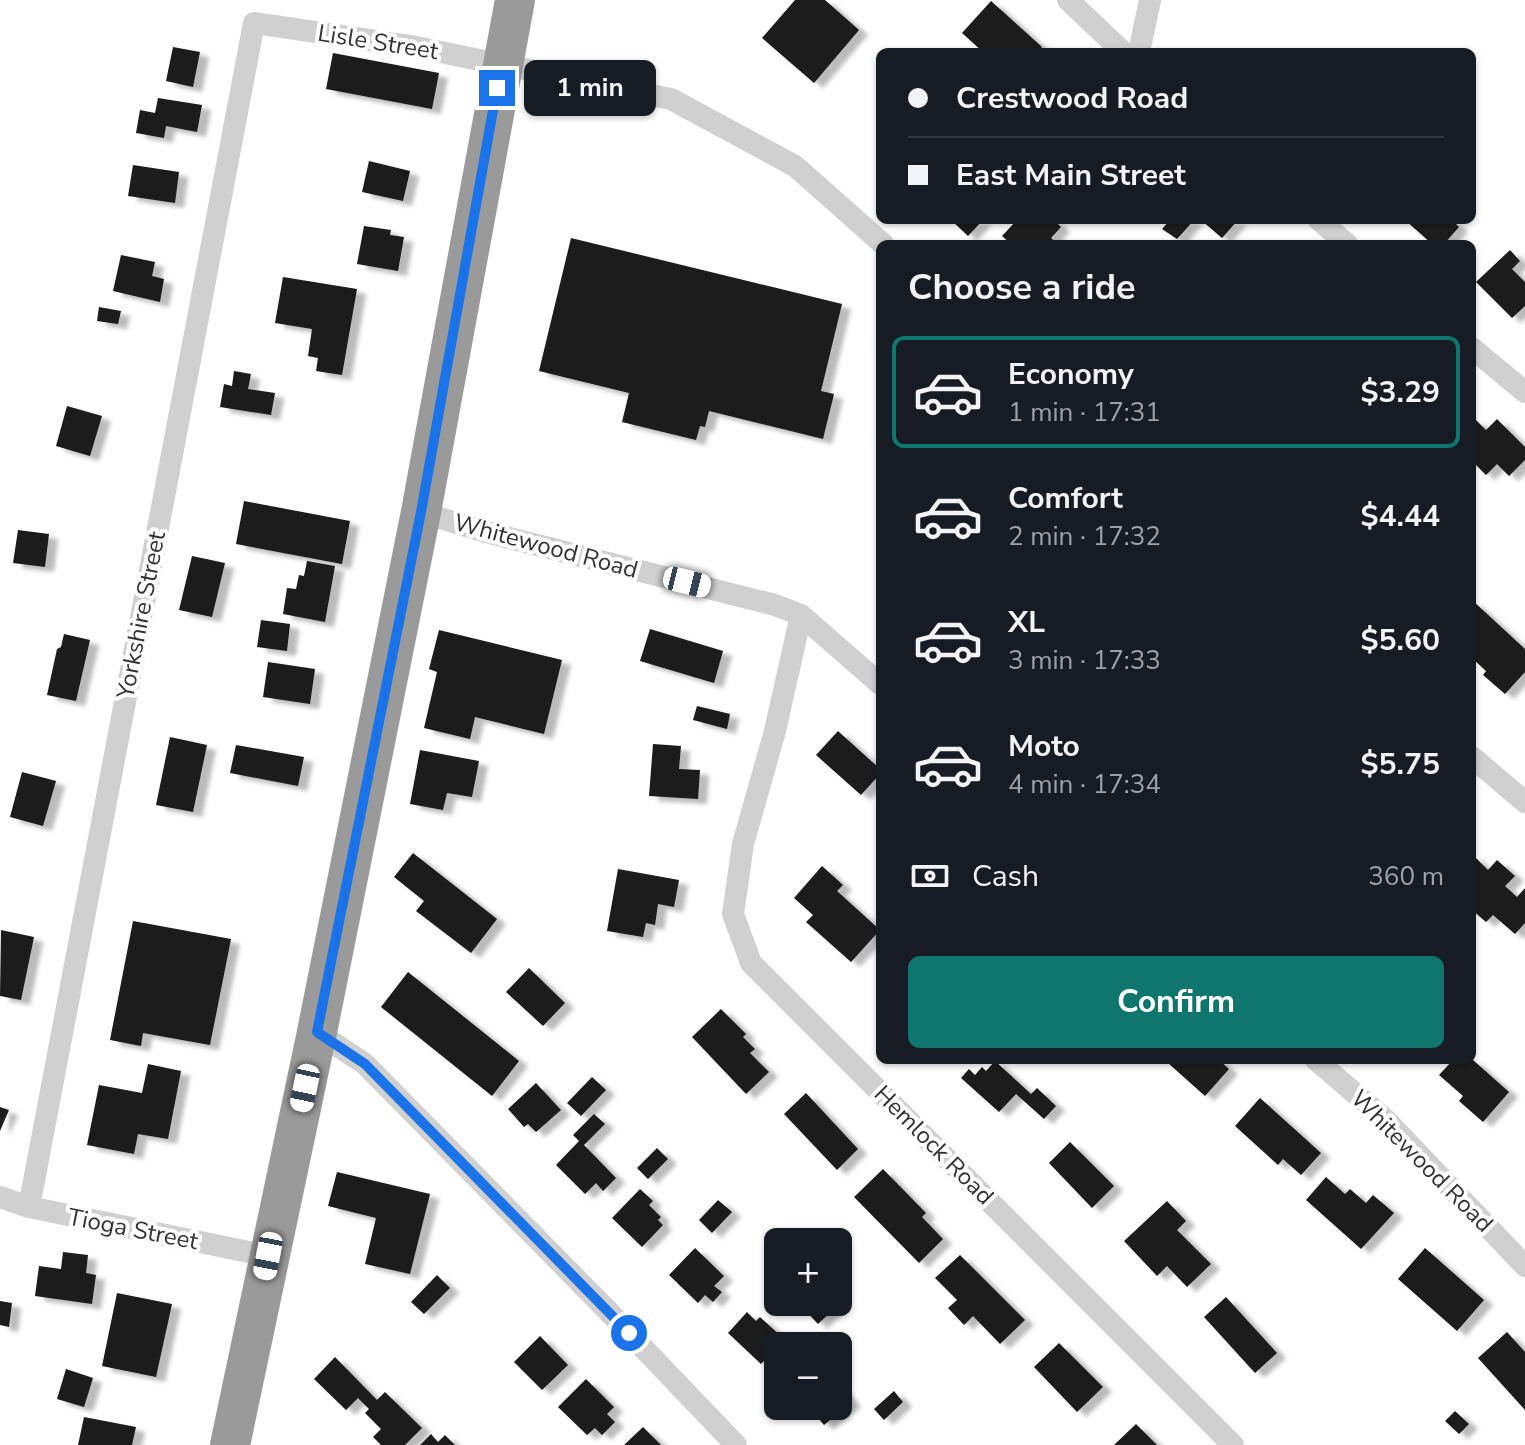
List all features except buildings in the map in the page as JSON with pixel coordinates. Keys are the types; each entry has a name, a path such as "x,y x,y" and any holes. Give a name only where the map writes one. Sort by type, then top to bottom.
{"highway":[{"path":"230,1445 317,1032 421,512 515,0"}],"street":[{"path":"1068,0 1119,48"},
{"path":"1140,48 1150,0"},
{"name":"Lisle Street","path":"254,23 502,62 671,99 795,166 878,240"},
{"name":"Yorkshire Street","path":"29,1207 254,23"},
{"path":"1324,224 1342,240"},
{"path":"1476,351 1525,392"},
{"name":"Whitewood Road","path":"421,512 482,531 775,605 801,615 876,681"},
{"name":"Hemlock Road","path":"801,615 775,731 743,844 733,914 751,963 1233,1445"},
{"path":"1476,760 1525,802"},
{"path":"317,1032 365,1064 736,1445"},
{"name":"Whitewood Road","path":"1321,1064 1386,1120 1525,1266"},
{"name":"Tioga Street","path":"0,1197 29,1207 268,1256"}],"route":[{"path":"497,88 421,512 317,1032 365,1064 629,1333"}]}
